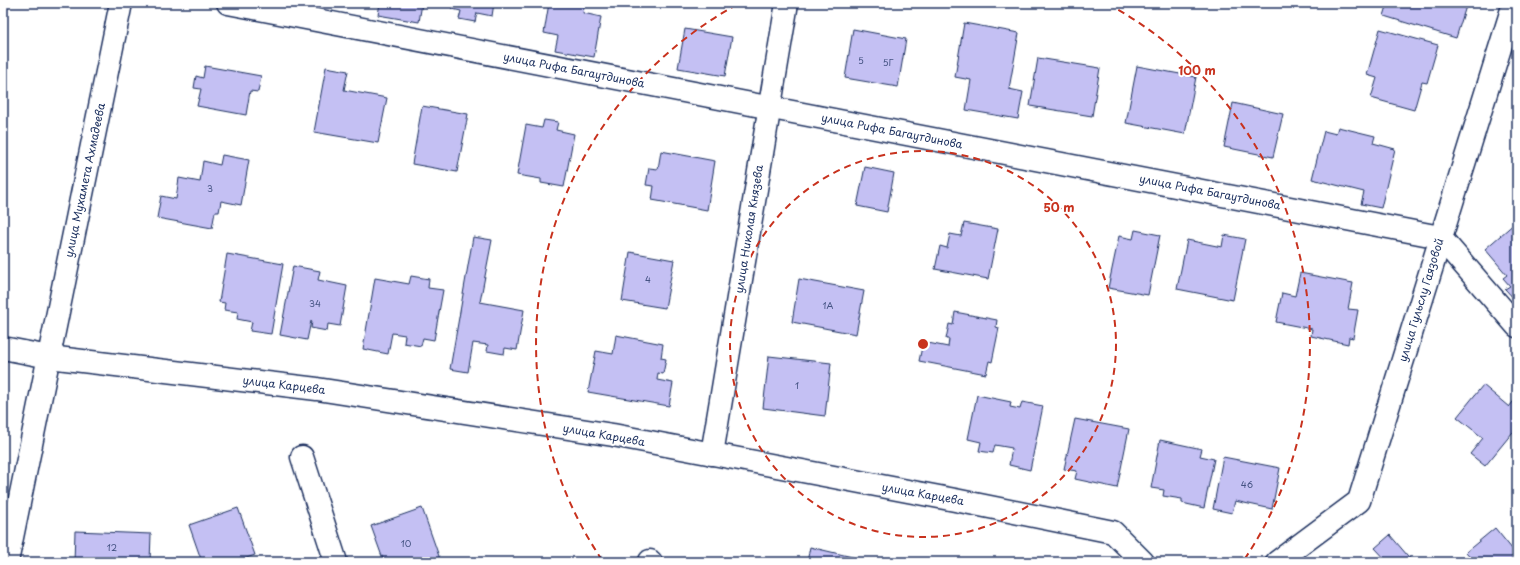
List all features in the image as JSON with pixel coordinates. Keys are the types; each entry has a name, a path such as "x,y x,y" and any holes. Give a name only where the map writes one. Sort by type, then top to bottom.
{"street":[{"name":"улица Мухамета Ахмадеева","path":"7,562 121,3"},
{"name":"улица Рифа Багаутдинова","path":"228,3 1440,237"},
{"name":"улица Николая Князева","path":"712,454 787,3"},
{"name":"улица Гульслу Гаязовой","path":"1277,562 1359,501 1514,3"},
{"path":"1440,237 1517,326"},
{"name":"улица Карцева","path":"3,348 49,357 317,389 605,434 712,454 955,500 1113,532 1143,562"},
{"path":"302,457 336,562"}],"building":[{"path":"380,3 422,3 419,22 378,15"},
{"path":"453,3 494,3 492,16 477,13 475,22 459,19 461,11 452,9"},
{"path":"549,3 585,3 583,13 601,17 594,57 555,50 558,36 544,33"},
{"path":"1388,3 1467,3 1456,38 1384,16"},
{"path":"964,23 1019,33 1009,89 1023,92 1018,119 966,110 971,80 955,77"},
{"path":"685,29 732,37 725,76 678,68"},
{"path":"853,29 906,39 898,87 845,78"},
{"path":"1380,29 1438,45 1427,83 1422,82 1414,110 1371,98 1377,78 1367,75"},
{"path":"1038,58 1100,68 1092,116 1030,106"},
{"path":"205,66 261,76 258,92 250,91 246,115 197,106 201,89 194,88 196,76 203,78"},
{"path":"1137,66 1196,77 1185,134 1126,123"},
{"path":"326,67 348,71 344,90 387,98 378,143 314,132"},
{"path":"1233,103 1283,114 1273,157 1224,147"},
{"path":"422,106 468,114 457,172 412,164"},
{"path":"544,120 558,122 556,130 574,134 564,187 541,183 541,179 517,175 526,125 542,128"},
{"path":"1338,127 1375,136 1373,143 1395,149 1381,208 1361,204 1364,192 1312,179 1324,131 1336,134"},
{"path":"661,151 715,161 707,210 652,200 654,186 646,185 649,168 658,169"},
{"path":"222,155 249,160 241,205 221,201 219,212 215,212 212,228 157,218 161,196 176,199 179,178 200,182 203,161 220,165"},
{"path":"865,167 894,173 887,212 857,206"},
{"path":"1516,222 1516,301 1505,289 1510,286 1503,278 1507,275 1485,249"},
{"path":"964,223 998,229 988,279 935,269 940,246 947,248 950,234 961,236"},
{"path":"1135,230 1160,235 1148,295 1108,288 1119,236 1133,239"},
{"path":"1224,235 1245,239 1233,300 1177,289 1187,240 1222,247"},
{"path":"473,237 492,240 480,302 524,310 517,350 505,348 504,354 487,351 488,345 473,343 468,372 450,369"},
{"path":"630,252 674,260 665,308 622,301"},
{"path":"227,254 283,264 271,334 250,331 252,322 237,319 238,312 224,310 225,303 219,302"},
{"path":"293,266 320,271 318,280 347,286 340,326 328,324 327,331 311,328 311,321 307,340 280,335"},
{"path":"1300,273 1353,283 1348,309 1358,310 1353,338 1349,337 1348,344 1311,336 1312,329 1276,322 1282,293 1295,296"},
{"path":"411,276 429,279 428,288 443,290 434,340 423,338 421,346 404,343 405,335 392,333 388,354 363,349 375,278 409,284"},
{"path":"799,279 864,291 856,334 792,322"},
{"path":"955,312 997,320 996,327 999,328 992,362 989,361 986,374 919,361 923,342 948,347 949,339 946,339 949,324 953,325"},
{"path":"616,335 663,344 661,358 666,359 663,374 658,373 657,380 673,383 669,406 588,392 596,351 613,354"},
{"path":"769,356 831,363 825,416 763,408"},
{"path":"1483,385 1509,407 1517,397 1517,427 1485,466 1470,454 1483,438 1457,417"},
{"path":"977,395 1011,402 1010,407 1020,409 1022,402 1043,406 1030,470 1009,465 1012,448 995,445 993,453 979,451 981,442 968,439"},
{"path":"1075,419 1129,429 1117,488 1075,479 1077,471 1064,469"},
{"path":"1160,440 1202,449 1200,456 1214,459 1204,508 1182,503 1182,499 1163,496 1164,490 1151,488"},
{"path":"1223,457 1280,468 1272,509 1235,501 1232,513 1213,509"},
{"path":"238,508 255,555 235,562 202,562 189,525"},
{"path":"422,508 441,562 384,562 371,526"},
{"path":"1495,528 1517,555 1517,562 1475,562 1466,552"},
{"path":"75,531 151,534 150,562 74,562"},
{"path":"1390,535 1413,562 1388,562 1375,548"},
{"path":"810,547 865,560 865,562 807,562"}]}
